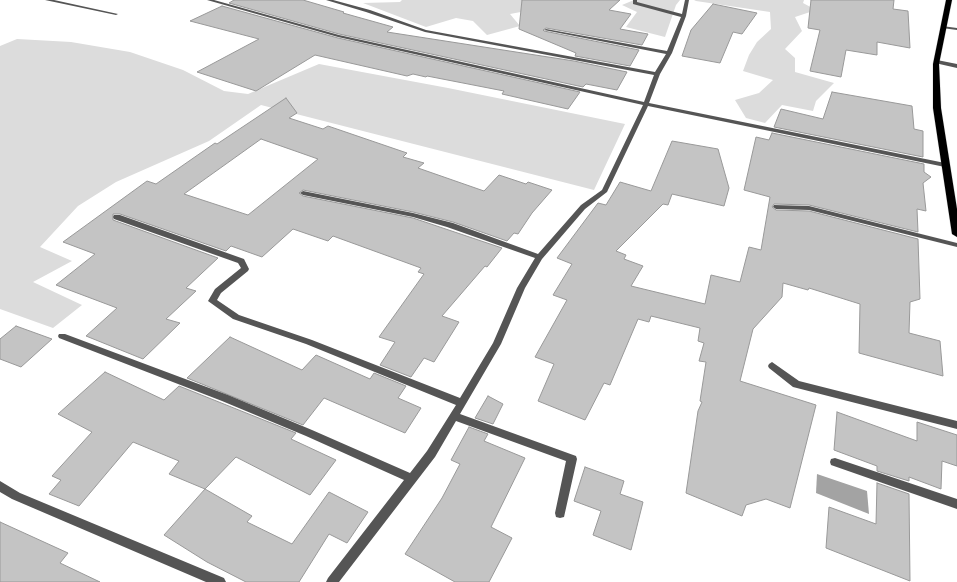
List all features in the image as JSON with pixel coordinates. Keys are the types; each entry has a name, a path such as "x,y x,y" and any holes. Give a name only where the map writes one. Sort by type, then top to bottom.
{"main road":[{"path":"949,0 937,62 937,108 945,165 955,213 957,234"}],"street":[{"path":"47,0 116,14"},
{"path":"209,0 338,36 646,104 945,165"},
{"path":"328,0 368,11 425,31 657,74"},
{"path":"635,0 636,3 684,16"},
{"path":"332,582 431,454 497,344 521,288 539,257 583,207 605,191 646,104 657,74 669,54 684,16 688,0"},
{"path":"944,27 957,29"},
{"path":"546,30 669,54"},
{"path":"937,62 957,66"},
{"path":"303,193 413,215 450,226 539,257"},
{"path":"776,207 809,208 957,245"},
{"path":"117,217 241,261 245,269 218,291 212,301 236,317 309,342 462,403"},
{"path":"62,336 218,396 308,433 412,480"},
{"path":"772,366 796,384 957,425"},
{"path":"455,416 572,459 560,513"},
{"path":"835,462 957,504"},
{"path":"0,486 24,499 220,582"}],"shaded area":[{"path":"402,0 542,0 542,8 510,14 520,26 487,35 473,21 456,18 426,27 363,3 400,2"},
{"path":"634,0 680,0 676,5 665,37 626,27 637,12 622,5"},
{"path":"694,0 804,0 803,3 816,10 795,17 802,31 785,49 795,58 795,72 834,83 816,101 813,111 782,105 765,123 746,118 735,100 759,93 773,80 743,71 749,55 757,42 771,29 770,12"},
{"path":"17,39 71,42 130,52 183,70 224,91 248,94 319,64 448,88 625,124 594,190 261,105 209,141 116,182 78,206 40,247 72,261 33,282 82,305 53,328 0,309 0,46"},
{"path":"817,474 867,491 869,514 816,493"}],"building":[{"path":"234,0 303,0 393,27 387,32 574,61 627,72 617,90 586,84 583,87 339,34 229,3"},
{"path":"522,0 620,0 609,10 631,14 620,29 648,34 642,45 546,28 543,30 639,50 630,66 575,56 576,53 519,29"},
{"path":"811,0 894,0 893,9 908,11 910,48 877,42 877,55 846,50 841,77 810,71 820,30 808,28"},
{"path":"713,4 757,13 742,34 733,32 720,63 682,56 691,30"},
{"path":"222,6 338,38 580,92 568,109 502,94 504,91 427,76 413,74 407,76 315,55 256,91 197,72 259,39 190,21"},
{"path":"832,92 912,106 914,129 923,131 923,157 774,127 781,109 823,119"},
{"path":"286,98 297,113 289,118 323,129 328,126 407,153 403,157 424,163 418,168 484,191 499,175 526,184 528,182 552,190 532,213 518,234 514,233 507,241 453,222 413,212 303,190 299,193 303,196 413,218 502,248 487,267 485,266 442,316 459,322 434,362 424,358 411,377 380,365 395,342 379,337 424,274 418,272 421,268 333,236 328,241 293,229 262,257 231,246 226,251 120,214 113,214 113,220 218,258 186,288 196,291 166,319 180,323 143,359 86,336 117,308 56,285 95,254 63,242 147,181 156,184 215,143 217,144","holes":["261,139 318,159 248,215 184,194"]},
{"path":"772,133 924,164 924,172 931,177 923,183 926,211 917,209 918,232 809,205 774,204 772,207 776,210 809,211 918,239 920,299 910,302 909,333 940,341 943,376 859,353 860,304 809,288 808,290 783,283 782,297 753,329 740,381 816,405 790,508 766,499 746,505 742,516 686,493 698,411 702,402 700,401 706,362 699,361 704,343 698,341 700,328 651,316 649,322 638,319 610,385 604,383 585,420 538,401 554,364 535,357 567,300 553,295 572,264 557,258 598,203 606,205 620,182 651,191 672,141 718,149 729,188 724,206 672,194 668,205 663,204 616,251 626,255 624,259 643,266 631,286 705,304 711,275 740,282 749,247 761,250 770,197 744,190 756,137 769,140"},
{"path":"16,326 52,339 21,367 0,359 0,339"},
{"path":"230,337 302,370 316,355 370,379 374,373 406,386 398,398 421,408 405,433 324,398 303,425 187,378"},
{"path":"105,372 164,400 179,386 296,433 291,439 336,460 310,495 236,457 205,489 169,474 179,461 133,442 79,506 49,494 61,480 52,476 92,432 58,414"},
{"path":"488,396 503,404 493,424 475,418"},
{"path":"837,412 917,441 917,422 957,435 957,466 942,461 941,489 909,477 909,481 877,471 877,466 834,450"},
{"path":"469,427 488,434 484,441 525,458 491,527 512,538 489,582 455,582 405,554 442,498 460,464 451,460"},
{"path":"585,467 624,481 620,494 643,502 631,550 593,535 601,511 574,501"},
{"path":"877,483 909,494 910,581 826,548 829,507 876,524"},
{"path":"205,489 252,516 247,522 292,544 329,492 368,512 347,543 329,534 299,582 246,582 207,562 164,535"},
{"path":"0,522 68,553 60,563 100,582 0,582"}]}
